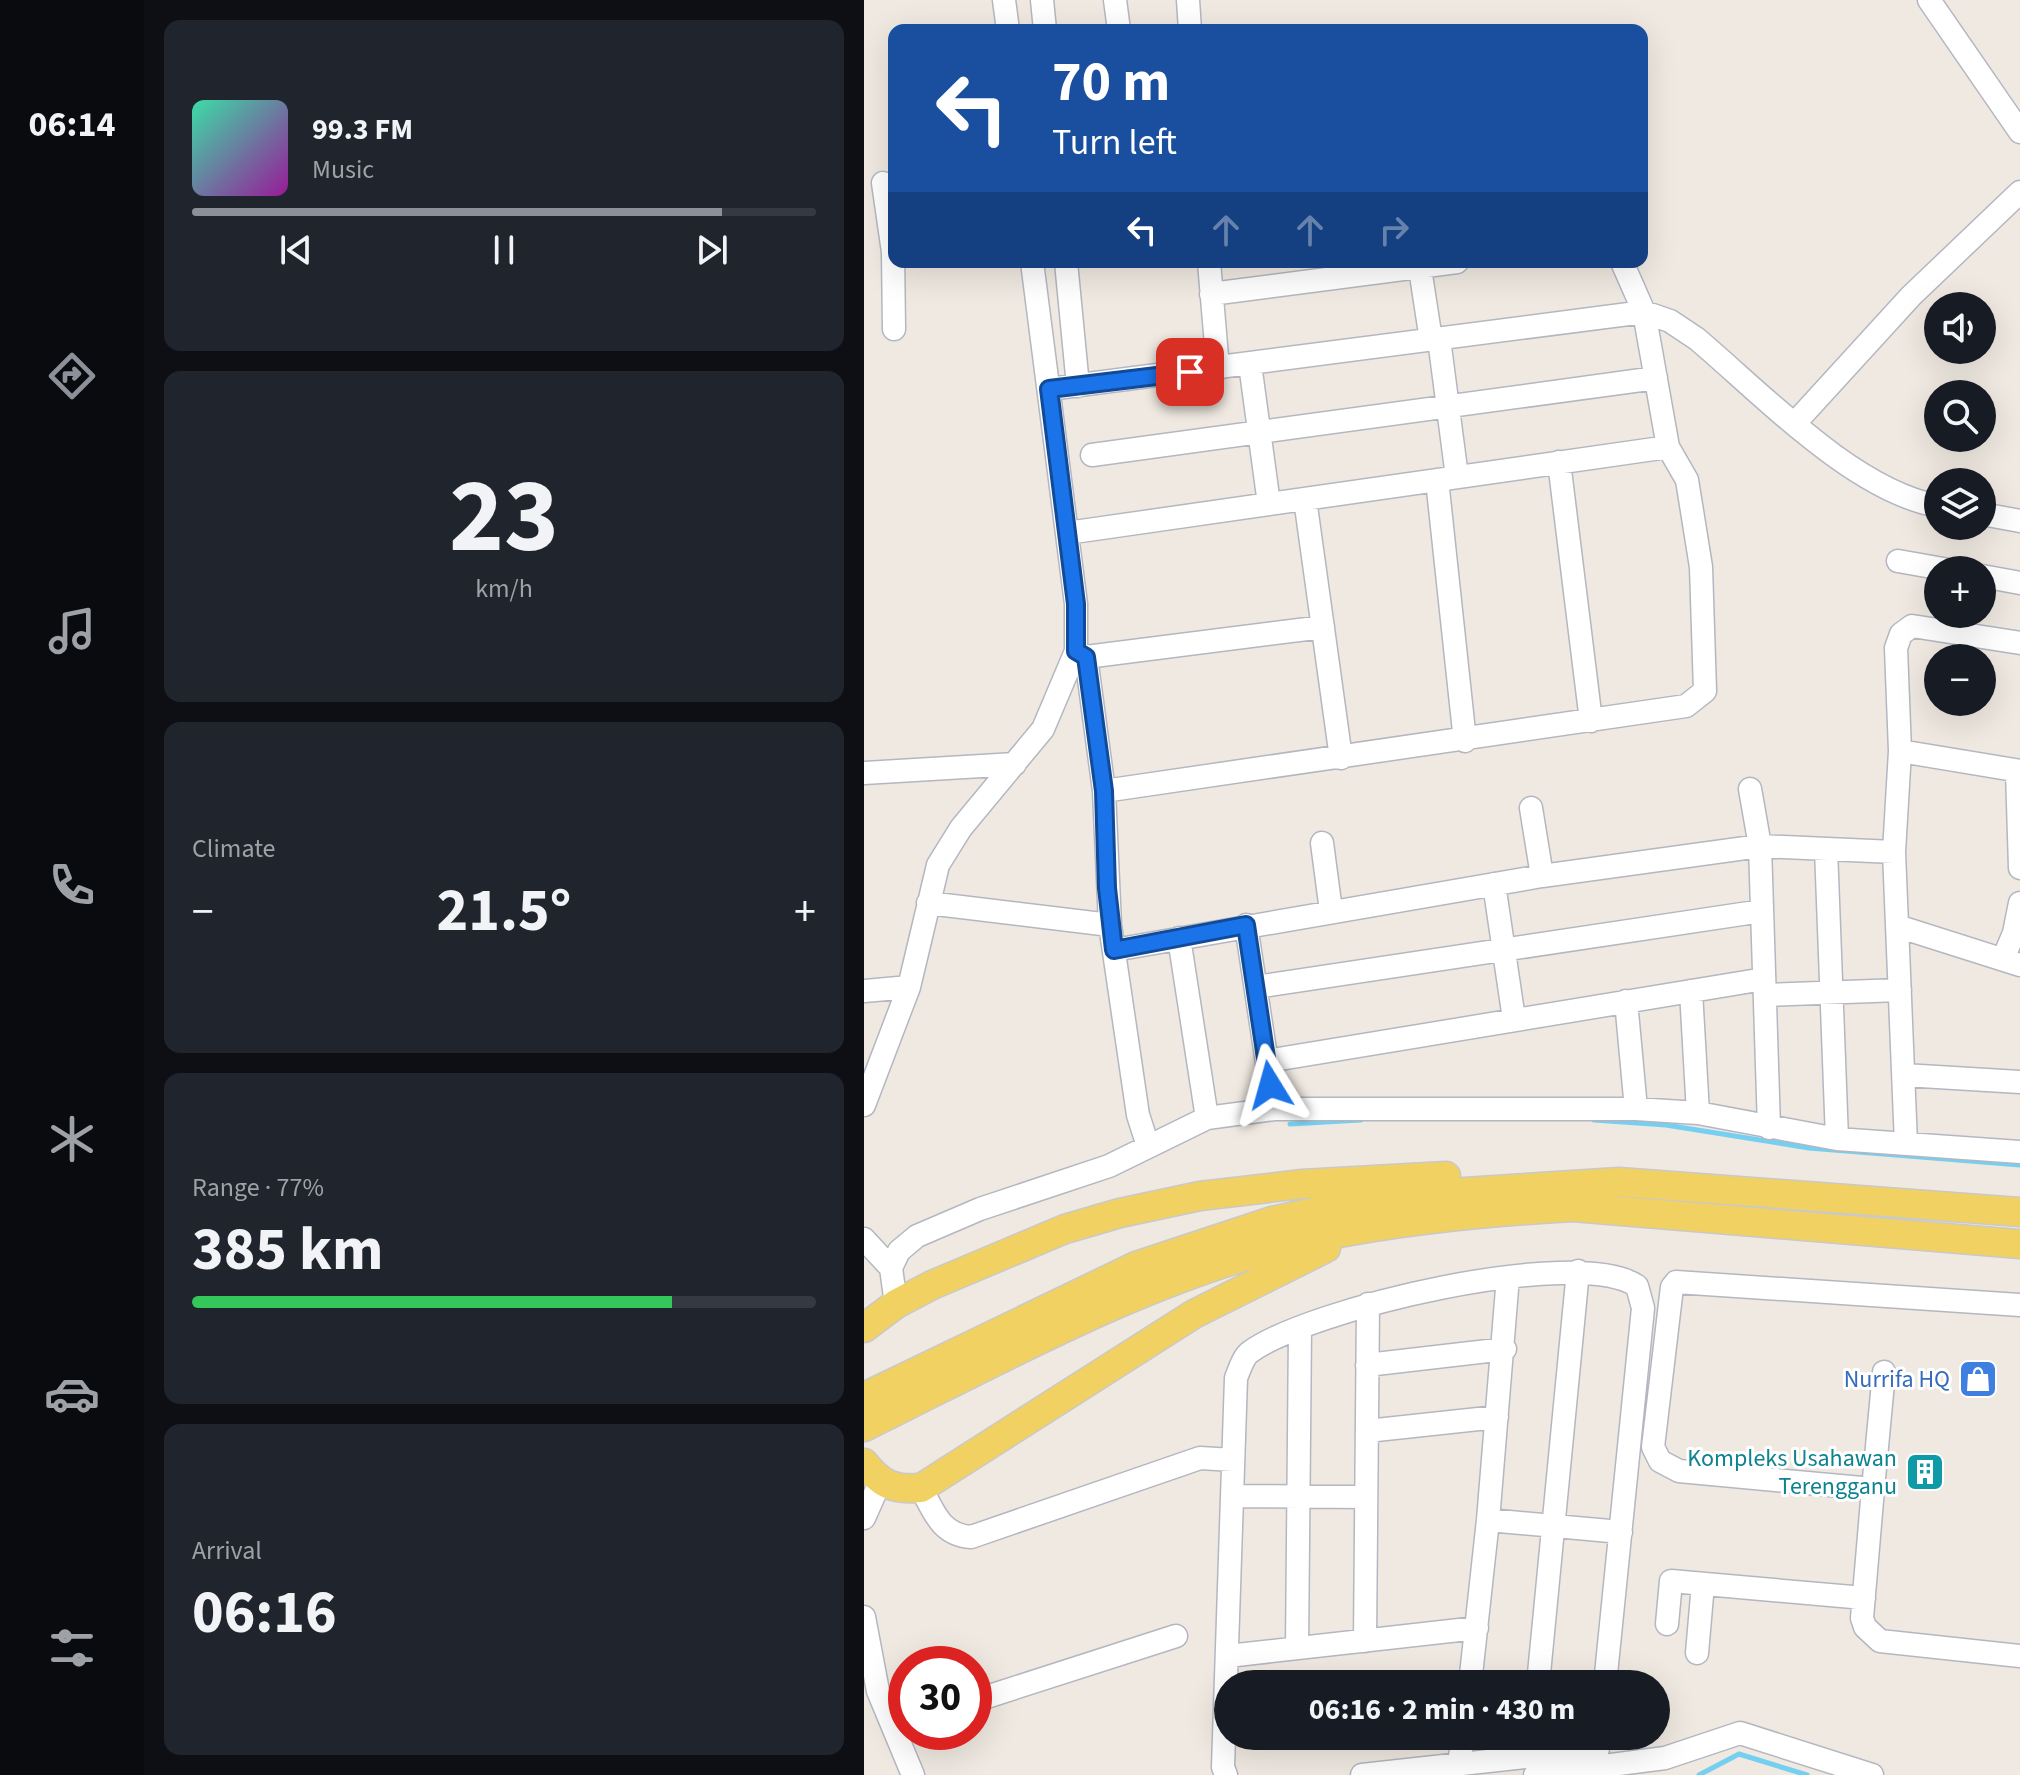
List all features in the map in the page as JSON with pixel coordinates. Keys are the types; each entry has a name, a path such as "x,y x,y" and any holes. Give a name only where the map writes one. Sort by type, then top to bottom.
{"main road":[{"path":"864,1328 896,1304 1065,1229 1200,1196 1302,1184 1436,1175 1619,1182 2020,1212"},
{"path":"864,1427 910,1389 1136,1266 1272,1221 1329,1208 1433,1194 1619,1182"},
{"path":"864,1397 910,1389 1143,1293 1295,1243 1374,1227 1503,1211 1573,1207 2020,1244"},
{"path":"872,1473 898,1490 921,1488 1194,1314 1309,1255 1374,1227"}],"street":[{"path":"1004,0 1007,24"},
{"path":"1042,0 1044,24"},
{"path":"1115,0 1118,24"},
{"path":"1188,0 1190,24"},
{"path":"1929,0 2020,132"},
{"path":"883,183 888,214"},
{"path":"1795,423 1911,296 2020,192"},
{"path":"894,268 894,329"},
{"path":"1033,268 1081,654 1104,791 1110,925 1138,1115 1148,1146"},
{"path":"1067,268 1078,386"},
{"path":"1209,268 1218,369"},
{"path":"1211,294 1392,268"},
{"path":"1421,268 1448,407 1447,478 1465,741"},
{"path":"1104,791 1465,741 1686,706 1705,691 1701,567 1687,480 1668,447 1644,312 1625,268"},
{"path":"1049,389 1644,312 1670,321 1697,339 1795,423 1873,484 1924,504"},
{"path":"1250,364 1269,504"},
{"path":"1092,455 1656,378"},
{"path":"1067,533 1668,447"},
{"path":"1559,462 1591,721"},
{"path":"1305,499 1341,758"},
{"path":"1996,517 2020,521"},
{"path":"1898,561 1924,566"},
{"path":"1996,579 2020,583"},
{"path":"1906,1144 1894,852 1900,751 1896,648 1901,634 1912,626 2020,643"},
{"path":"1081,654 1323,627"},
{"path":"864,1105 909,987 938,865 948,847 1043,729 1081,654"},
{"path":"1900,751 2018,771 2020,868"},
{"path":"864,773 1015,764"},
{"path":"1750,789 1760,846 1769,1128"},
{"path":"1531,808 1542,876"},
{"path":"1322,843 1331,911"},
{"path":"1114,950 1542,876 1760,846 1894,852"},
{"path":"1826,849 1837,1139"},
{"path":"1494,884 1514,1019"},
{"path":"928,903 1110,925"},
{"path":"1897,926 2011,962 2020,903"},
{"path":"1256,987 1762,911"},
{"path":"1246,925 1274,1109"},
{"path":"1179,938 1207,1118"},
{"path":"864,991 909,987"},
{"path":"1267,1061 1691,991 1765,987 1831,992 1900,990"},
{"path":"1691,991 1698,1113"},
{"path":"1626,1001 1636,1109"},
{"path":"1904,1075 2020,1082"},
{"path":"896,1304 891,1268 899,1251 917,1236 980,1209 1109,1166 1207,1118 1274,1109 1445,1106 1636,1109 1698,1113 1837,1139 2020,1152"},
{"path":"864,1239 891,1268"},
{"path":"1539,1670 1578,1271"},
{"path":"1228,1670 1236,1378 1248,1353 1300,1329 1368,1304 1508,1277 1578,1271 1627,1279 1637,1286 1642,1296 1606,1670"},
{"path":"1472,1670 1505,1349 1508,1277"},
{"path":"1873,1489 1679,1471 1660,1461 1653,1447 1672,1287 1676,1282 2020,1305"},
{"path":"1365,1641 1368,1304"},
{"path":"1297,1648 1300,1329"},
{"path":"1367,1365 1505,1349"},
{"path":"1884,1372 1864,1598 1865,1627 1880,1641 2020,1656"},
{"path":"1367,1431 1497,1417"},
{"path":"921,1488 943,1527 957,1536 971,1537 1200,1458 1233,1460"},
{"path":"864,1518 872,1473"},
{"path":"1233,1496 1366,1497"},
{"path":"1488,1520 1621,1532"},
{"path":"1667,1624 1671,1581 1864,1598"},
{"path":"1697,1653 1703,1584"},
{"path":"864,1617 867,1661 878,1691 888,1706"},
{"path":"1228,1656 1477,1628"},
{"path":"992,1695 1176,1636"},
{"path":"1362,1775 1598,1751 1665,1758 1740,1733 1872,1775"},
{"path":"907,1750 913,1775"},
{"path":"1226,1750 1226,1775"},
{"path":"1459,1763 1461,1750"}],"waterway":[{"path":"1290,1124 1361,1120"},
{"path":"1594,1120 1666,1125 1809,1148 2020,1165"},
{"path":"1699,1775 1739,1754 1807,1775"}],"place":[{"name":"Nurrifa HQ","path":"1978,1379"},
{"name":"Kompleks Usahawan Terengganu","path":"1925,1472"}],"route":[{"path":"1190,372 1049,389 1076,604 1076,651 1086,657 1104,791 1107,888 1114,950 1246,925 1270,1085"}]}
